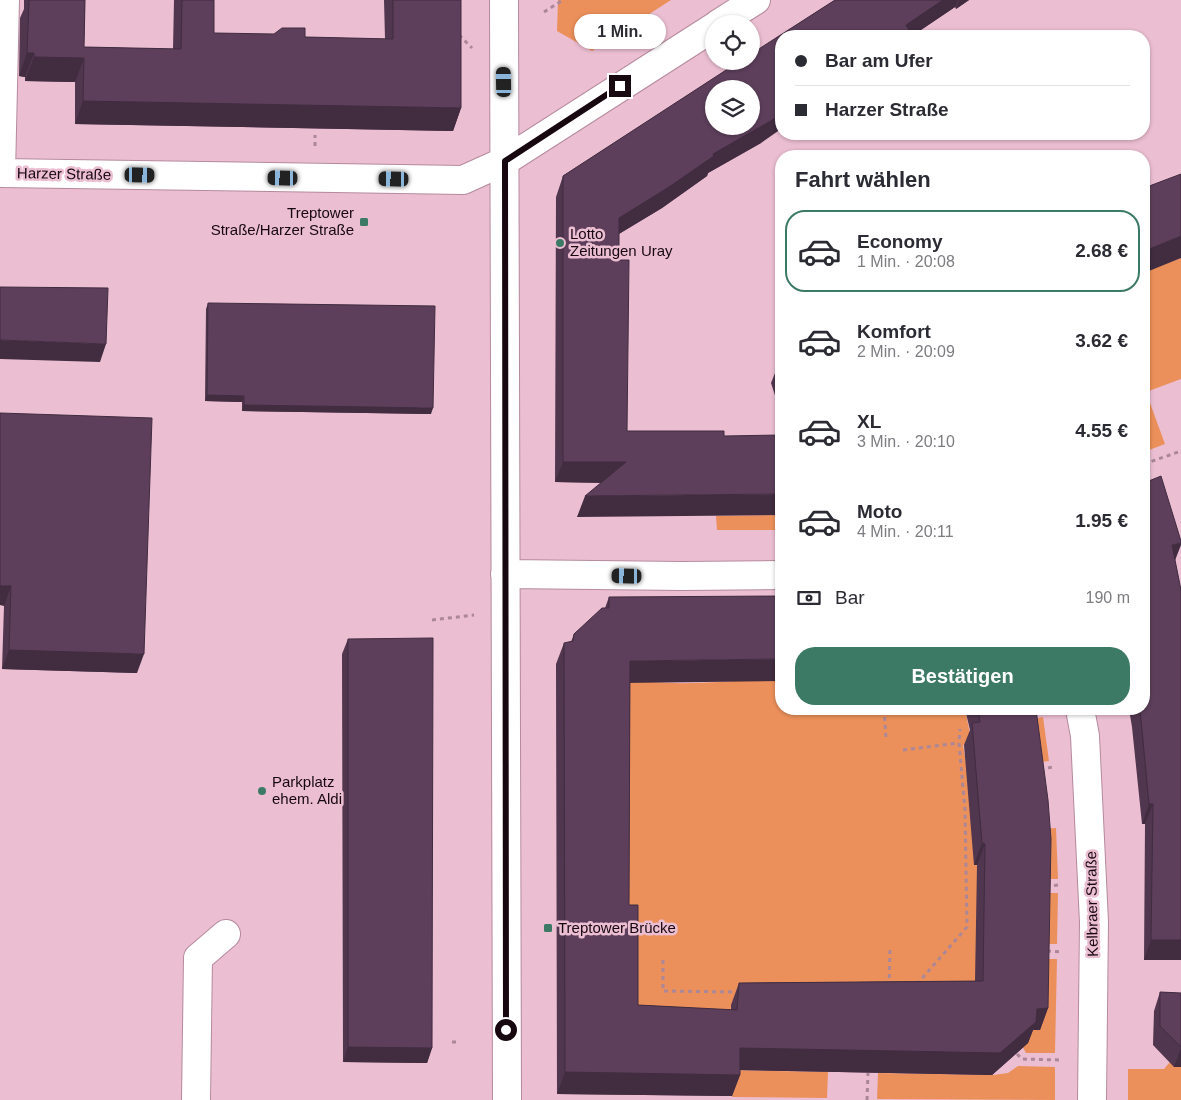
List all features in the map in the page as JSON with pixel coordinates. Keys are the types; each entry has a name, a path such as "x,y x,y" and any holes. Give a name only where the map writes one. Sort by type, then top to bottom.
{"street":[{"path":"1,173 5,0"},
{"path":"504,0 507,1100"},
{"path":"732,15 756,0"},
{"name":"Harzer Straße","path":"1,173 463,180 505,161 705,33"},
{"path":"505,574 775,575"},
{"name":"Kelbraer Straße","path":"1081,715 1085,745 1094,922 1092,1100"},
{"path":"196,1100 198,958 226,934"}],"path":[{"path":"544,12 563,0"},
{"path":"314,147 315,135"},
{"path":"1150,462 1181,451"},
{"path":"432,620 466,615 505,614"},
{"path":"884,715 886,738"},
{"path":"915,986 967,927 965,810 959,743 960,729"},
{"path":"903,750 959,743"},
{"path":"1035,770 1056,767"},
{"path":"1042,886 1065,885"},
{"path":"548,928 554,928"},
{"path":"889,994 890,949"},
{"path":"1042,951 1064,952"},
{"path":"663,960 663,991 742,992"},
{"path":"452,1042 460,1042"},
{"path":"1017,1054 1022,1059 1062,1060"},
{"path":"867,1100 868,1073"}],"shaded area":[{"path":"558,0 671,0 592,51 557,31"},
{"path":"1181,258 1181,379 1150,391 1150,270"},
{"path":"1150,403 1165,444 1150,450"},
{"path":"775,515 775,530 717,530 716,516"},
{"path":"621,678 661,683 721,682 775,678 775,715 966,715 972,744 963,745 966,763 974,762 974,865 983,866 975,988 731,1005 730,1032 627,1027 630,927"},
{"path":"1043,717 1049,761 1034,763 1028,720"},
{"path":"1056,828 1058,879 1043,879 1040,829"},
{"path":"1043,893 1058,893 1057,944 1042,944"},
{"path":"1042,959 1057,959 1055,1053 1026,1053 1021,1044 1029,1030 1040,1030"},
{"path":"1170,1062 1181,1067 1181,1100 1128,1100 1128,1069 1164,1069"},
{"path":"1018,1066 1055,1067 1055,1100 877,1099 878,1073 993,1075 1008,1073"},
{"path":"732,1070 828,1072 827,1098 732,1097"}],"building":[{"path":"29,0 85,0 84,47 181,49 182,0 214,0 214,33 274,34 282,28 305,28 305,37 393,39 393,0 461,0 461,108 83,101 84,58 34,57 34,53 27,53"},
{"path":"835,0 943,0 906,25 909,30 788,30"},
{"path":"775,39 775,118 769,122 760,127 760,80 711,80 726,70 760,70 760,48"},
{"path":"705,84 705,135 746,135 713,154 714,156 669,187 619,218 619,260 629,260 627,431 724,431 724,436 775,435 775,494 585,496 626,462 563,462 563,176"},
{"path":"1181,174 1181,236 1150,249 1150,186"},
{"path":"0,287 108,288 106,344 0,340"},
{"path":"208,303 435,306 433,408 244,405 244,396 207,395"},
{"path":"0,413 152,418 144,654 9,650 11,586 0,586"},
{"path":"1161,476 1181,541 1181,543 1172,545 1181,590 1181,940 1151,940 1153,804 1149,804 1141,715 1150,715 1150,481"},
{"path":"775,596 775,659 630,661 629,905 638,905 638,1005 737,1010 739,983 983,981 985,844 982,843 972,723 980,722 979,715 1037,715 1051,839 1048,1008 1037,1009 1036,1022 1000,1053 740,1048 740,1075 565,1072 564,643 573,641 574,634 602,608 609,608 609,597"},
{"path":"433,638 432,1048 348,1047 348,639"},
{"path":"1160,992 1181,993 1181,1047 1160,1026"}],"place":[{"name":"Treptower Straße/Harzer Straße","path":"364,222"},
{"name":"Lotto Zeitungen Uray","path":"560,243"},
{"name":"Parkplatz ehem. Aldi","path":"262,791"},
{"name":"Treptower Brücke","path":"548,928"}],"route":[{"path":"506,1030 505,161 620,86"}]}
